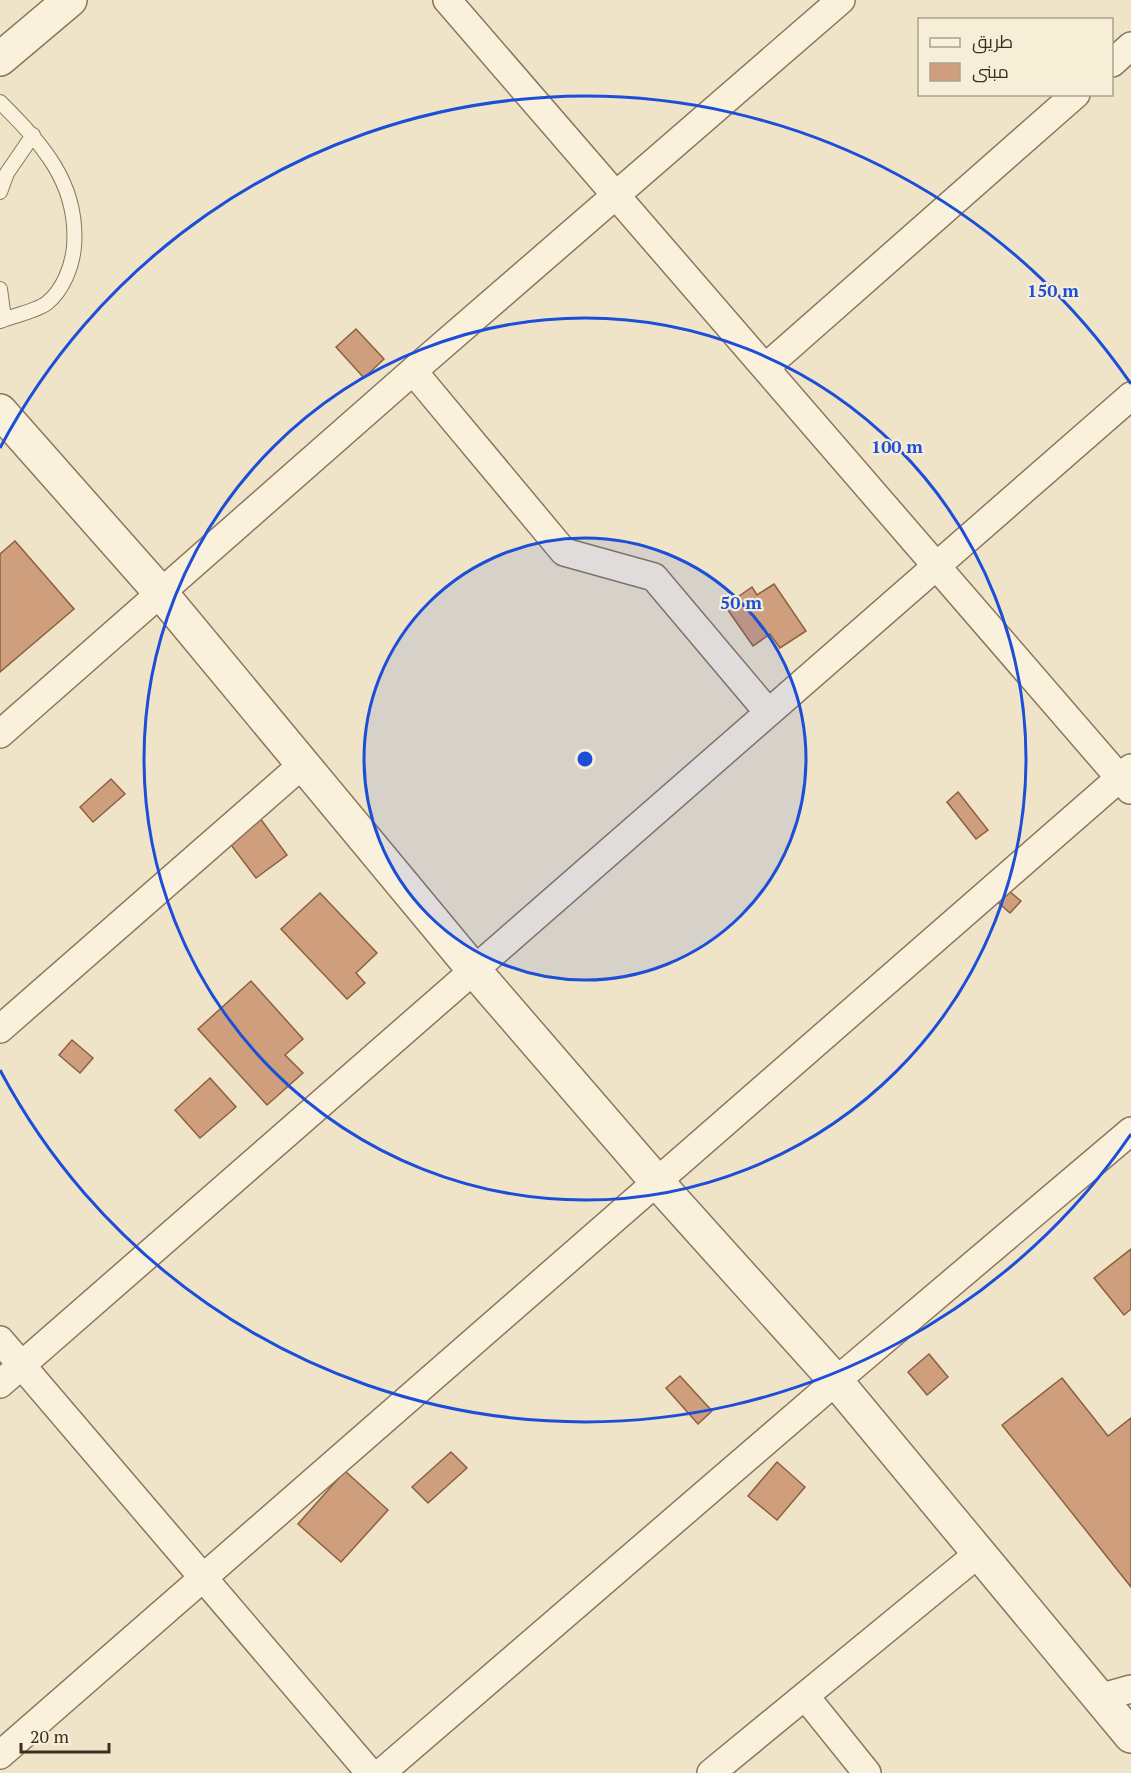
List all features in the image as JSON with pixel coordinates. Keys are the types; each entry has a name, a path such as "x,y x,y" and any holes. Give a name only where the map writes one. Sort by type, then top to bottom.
{"street":[{"path":"0,59 70,0"},
{"path":"0,1755 657,1182 1127,779 937,565 447,0"},
{"path":"0,734 413,371 841,0"},
{"path":"1113,62 1131,46"},
{"path":"766,367 1074,96"},
{"path":"413,371 564,552 654,577 768,712"},
{"path":"0,1384 1131,396"},
{"path":"0,411 160,592 473,969 657,1182 836,1381 1131,1736"},
{"path":"0,1029 303,764"},
{"path":"381,1773 836,1381 1131,1131"},
{"path":"0,1340 370,1773"},
{"path":"711,1773 979,1553"},
{"path":"1099,1698 1131,1689"},
{"path":"805,1696 867,1773"}],"lane":[{"path":"0,102 33,135 54,164 66,187 75,231 73,259 63,285 46,304 2,320 0,289"},
{"path":"0,192 7,172 33,135"}],"building":[{"path":"356,329 384,359 364,378 336,347"},
{"path":"15,541 74,609 0,672 0,554"},
{"path":"774,584 806,631 780,648 770,634 753,646 725,606 752,587 757,595"},
{"path":"111,779 125,794 93,822 80,807"},
{"path":"958,792 988,830 976,839 947,802"},
{"path":"254,810 287,855 256,878 222,833"},
{"path":"1004,887 1021,901 1010,913 994,899"},
{"path":"320,893 377,953 356,973 365,983 347,999 281,929"},
{"path":"251,981 303,1039 285,1055 303,1073 267,1105 198,1029"},
{"path":"72,1040 93,1058 80,1073 59,1055"},
{"path":"210,1078 236,1107 200,1138 175,1110"},
{"path":"1131,1249 1131,1309 1124,1315 1094,1278"},
{"path":"929,1354 948,1377 927,1395 908,1372"},
{"path":"680,1376 712,1411 698,1424 666,1388"},
{"path":"1062,1378 1108,1436 1131,1418 1131,1587 1002,1425"},
{"path":"451,1452 467,1468 428,1503 412,1487"},
{"path":"777,1462 805,1487 777,1520 748,1496"},
{"path":"345,1471 388,1510 341,1562 298,1524"}]}
